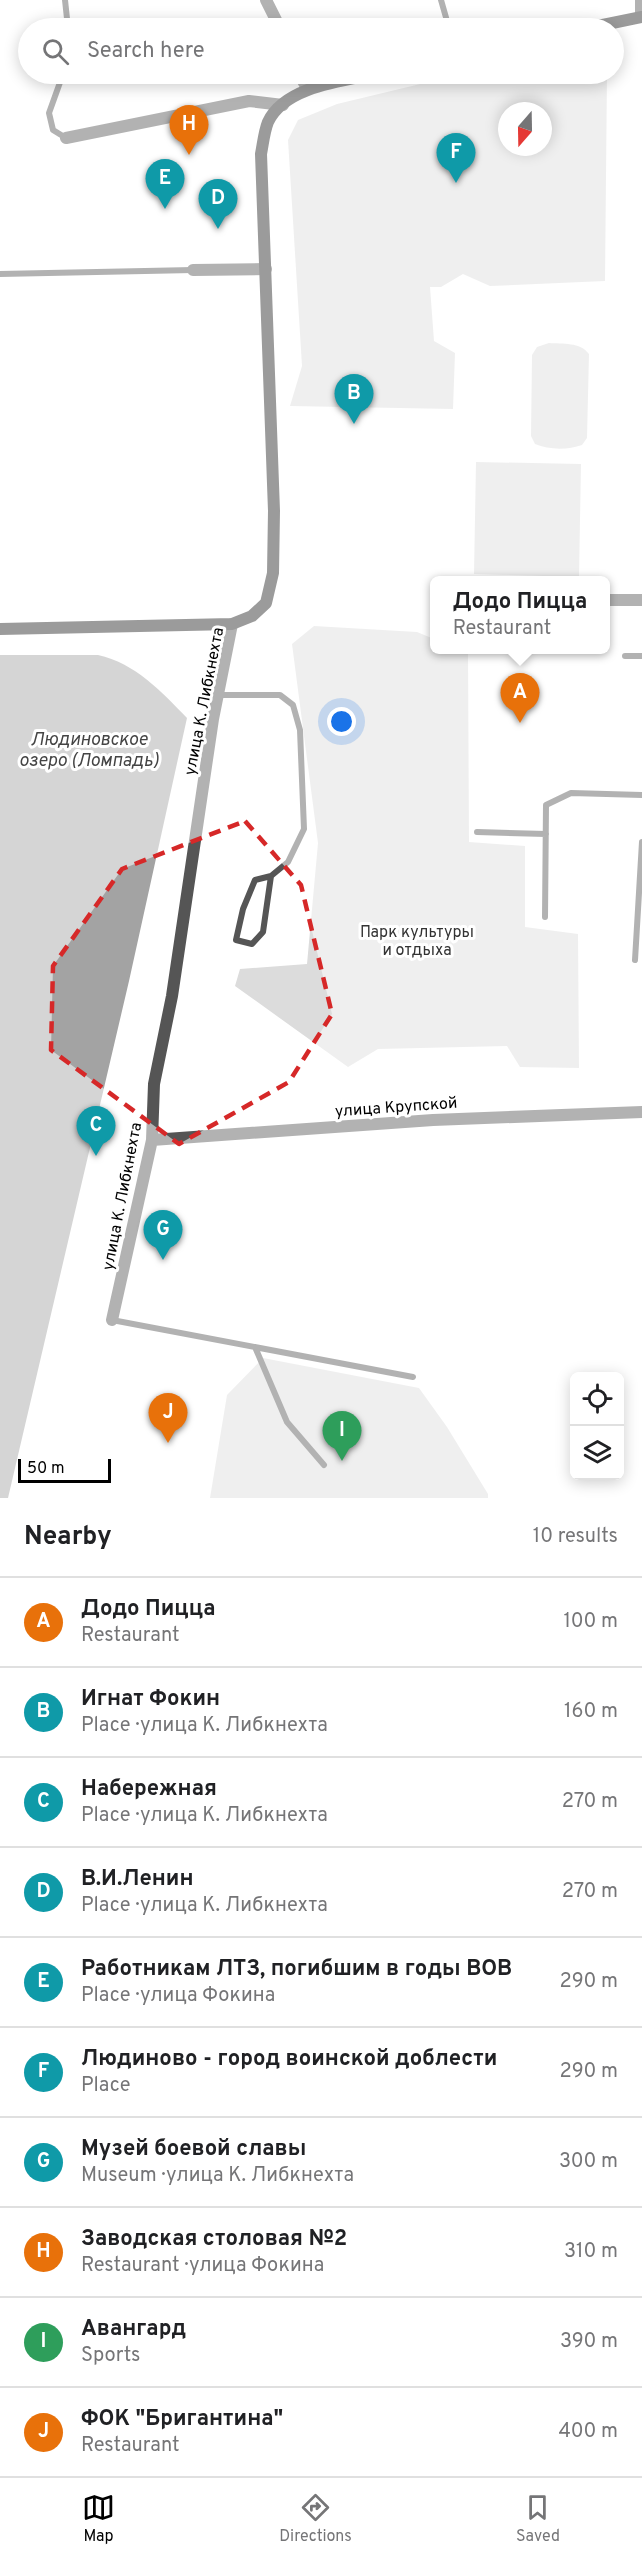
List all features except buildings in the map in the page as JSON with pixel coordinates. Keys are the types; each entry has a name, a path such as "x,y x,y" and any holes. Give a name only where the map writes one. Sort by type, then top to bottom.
{"street":[{"path":"266,0 275,18"},
{"path":"624,21 642,17 641,0"},
{"path":"304,84 307,88"},
{"path":"66,138 249,101 283,105 307,88 327,84"},
{"name":"улица К. Либкнехта","path":"112,1320 152,1140 154,1084 172,996 218,695 232,624 252,616 266,603 273,573 274,511 261,154 269,120 283,105"},
{"path":"193,270 266,269"},
{"path":"610,600 642,600"},
{"path":"0,629 232,624"},
{"name":"улица Крупской","path":"152,1140 433,1120 642,1112"}],"lane":[{"path":"65,0 67,18"},
{"path":"441,0 446,18"},
{"path":"59,84 49,113 53,130 66,138"},
{"path":"0,274 193,270"},
{"path":"625,656 642,656"},
{"path":"218,695 280,695 293,705 300,730 304,829 288,861 271,876 255,880 243,909 236,940 252,944 263,932 271,876"},
{"path":"545,917 546,805 571,793 642,795"},
{"path":"477,832 546,834"},
{"path":"635,960 642,842"},
{"path":"112,1320 413,1377"},
{"path":"255,1347 287,1422 324,1465"}],"highlighted area":[{"path":"245,821 301,885 332,1014 289,1082 179,1144 51,1050 53,966 122,869"}],"green space":[{"path":"420,84 607,84 605,281 490,286 463,274 441,287 430,287 434,341 455,353 453,409 290,406 302,366 288,140 298,120 337,104"},
{"path":"549,343 581,347 589,354 587,438 582,445 577,447 558,449 546,447 535,444 531,436 532,355 537,347"},
{"path":"476,462 581,464 579,576 474,574"},
{"name":"Парк культуры и отдыха","path":"314,626 417,632 430,637 430,654 468,654 469,842 525,846 525,927 578,934 579,1068 520,1067 507,1046 378,1049 348,1067 235,986 240,969 307,964 318,843 292,644"},
{"path":"263,1358 419,1388 447,1427 488,1494 488,1498 210,1498 227,1395"}],"water":[{"name":"Людиновское озеро (Ломпадь)","path":"0,655 98,655 111,659 147,680 187,718 129,981 8,1498 0,1498"}],"place":[{"name":"Заводская столовая №2","path":"189,155"},
{"name":"Людиново - город воинской доблести","path":"456,183"},
{"name":"Работникам ЛТЗ, погибшим в годы ВОВ","path":"165,209"},
{"name":"В.И.Ленин","path":"218,229"},
{"name":"Игнат Фокин","path":"354,424"},
{"name":"Додо Пицца","path":"520,723"},
{"name":"Набережная","path":"96,1156"},
{"name":"Музей боевой славы","path":"163,1260"},
{"name":"ФОК \"Бригантина\"","path":"168,1443"},
{"name":"Авангард","path":"342,1461"}]}
